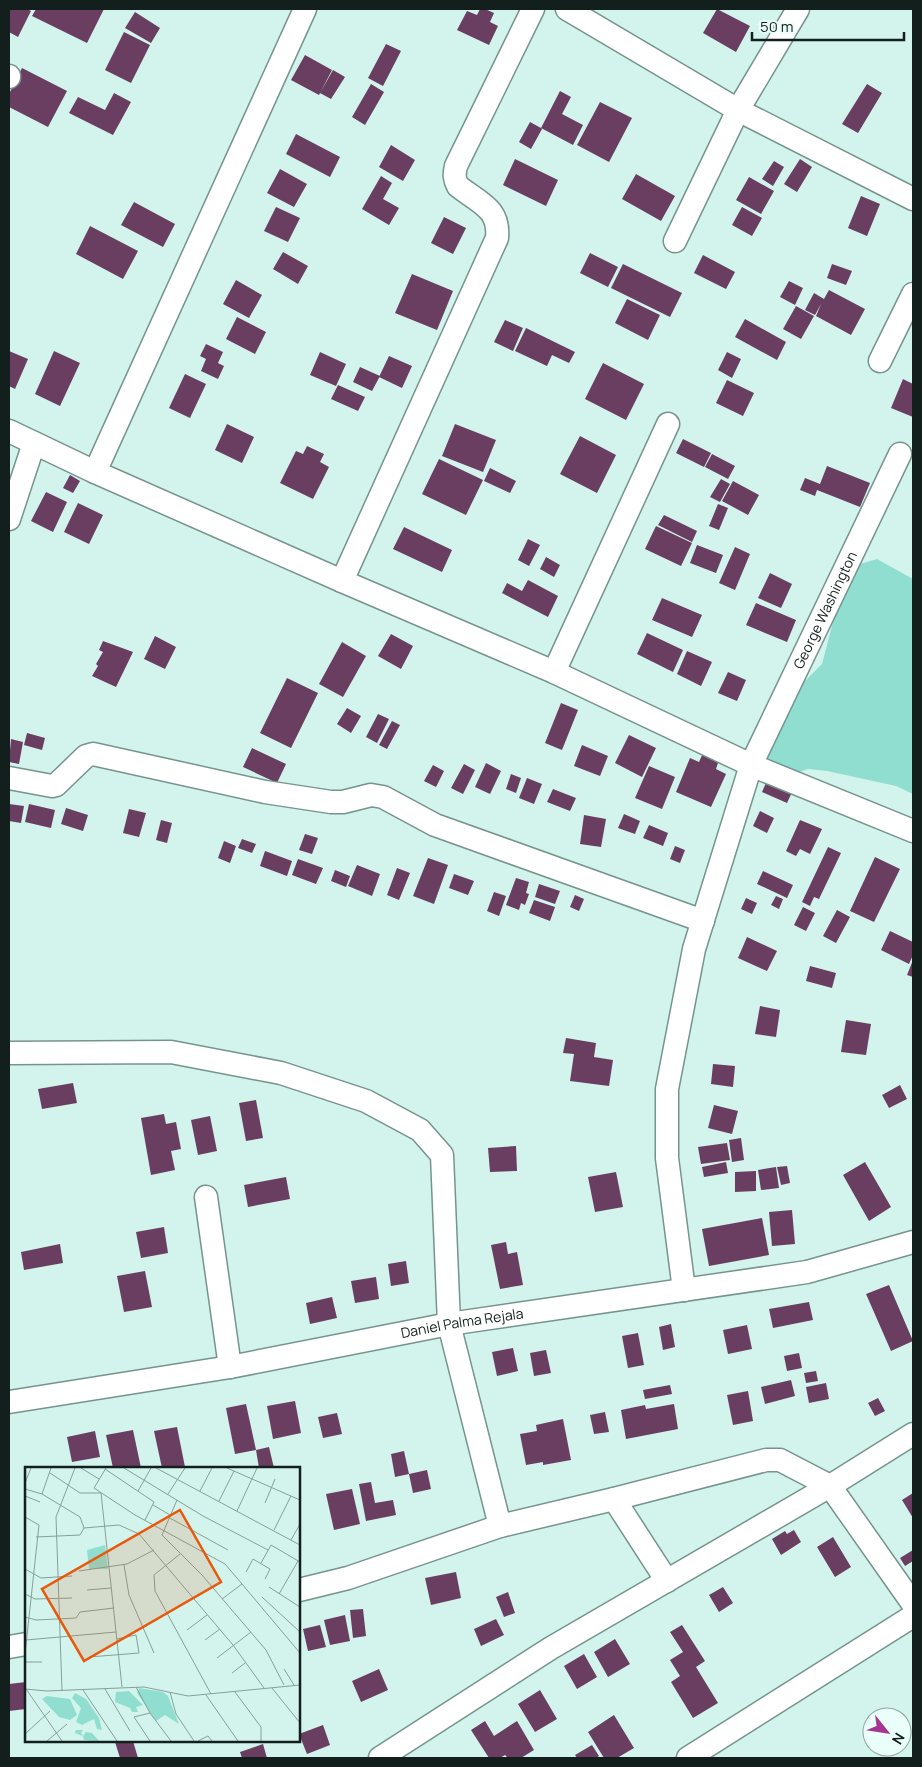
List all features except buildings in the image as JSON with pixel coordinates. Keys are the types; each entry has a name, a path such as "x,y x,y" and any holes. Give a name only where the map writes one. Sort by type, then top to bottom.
{"street":[{"path":"96,472 305,9"},
{"path":"342,581 497,238 497,221 492,212 458,186 454,174 456,166 534,9"},
{"path":"567,9 738,110 913,199"},
{"path":"675,241 738,110 798,9"},
{"path":"880,361 913,294"},
{"path":"554,672 668,424"},
{"path":"9,430 96,472 554,672 751,765 913,831"},
{"path":"9,519 34,443"},
{"name":"George Washington","path":"684,1290 667,1158 667,1089 694,950 751,765 900,454"},
{"path":"9,778 52,786 56,785 86,756 93,754 265,792 331,802 343,802 371,795 383,797 435,825 703,922"},
{"path":"9,1053 171,1052 281,1073 366,1101 420,1130 442,1156 449,1324 500,1526"},
{"path":"206,1197 230,1367"},
{"name":"Daniel Palma Rejala","path":"9,1402 230,1367 449,1324 807,1272 913,1242"},
{"path":"380,1758 551,1648 830,1486 913,1434"},
{"path":"300,1590 348,1578 500,1526 766,1460 780,1460 830,1486 913,1604"},
{"path":"614,1499 667,1581"},
{"path":"688,1758 913,1616"},
{"path":"9,1647 25,1644"}],"green space":[{"path":"877,559 913,579 913,794 896,786 827,771 808,769 791,775 760,762 786,700 822,664 840,595 860,564"}]}
